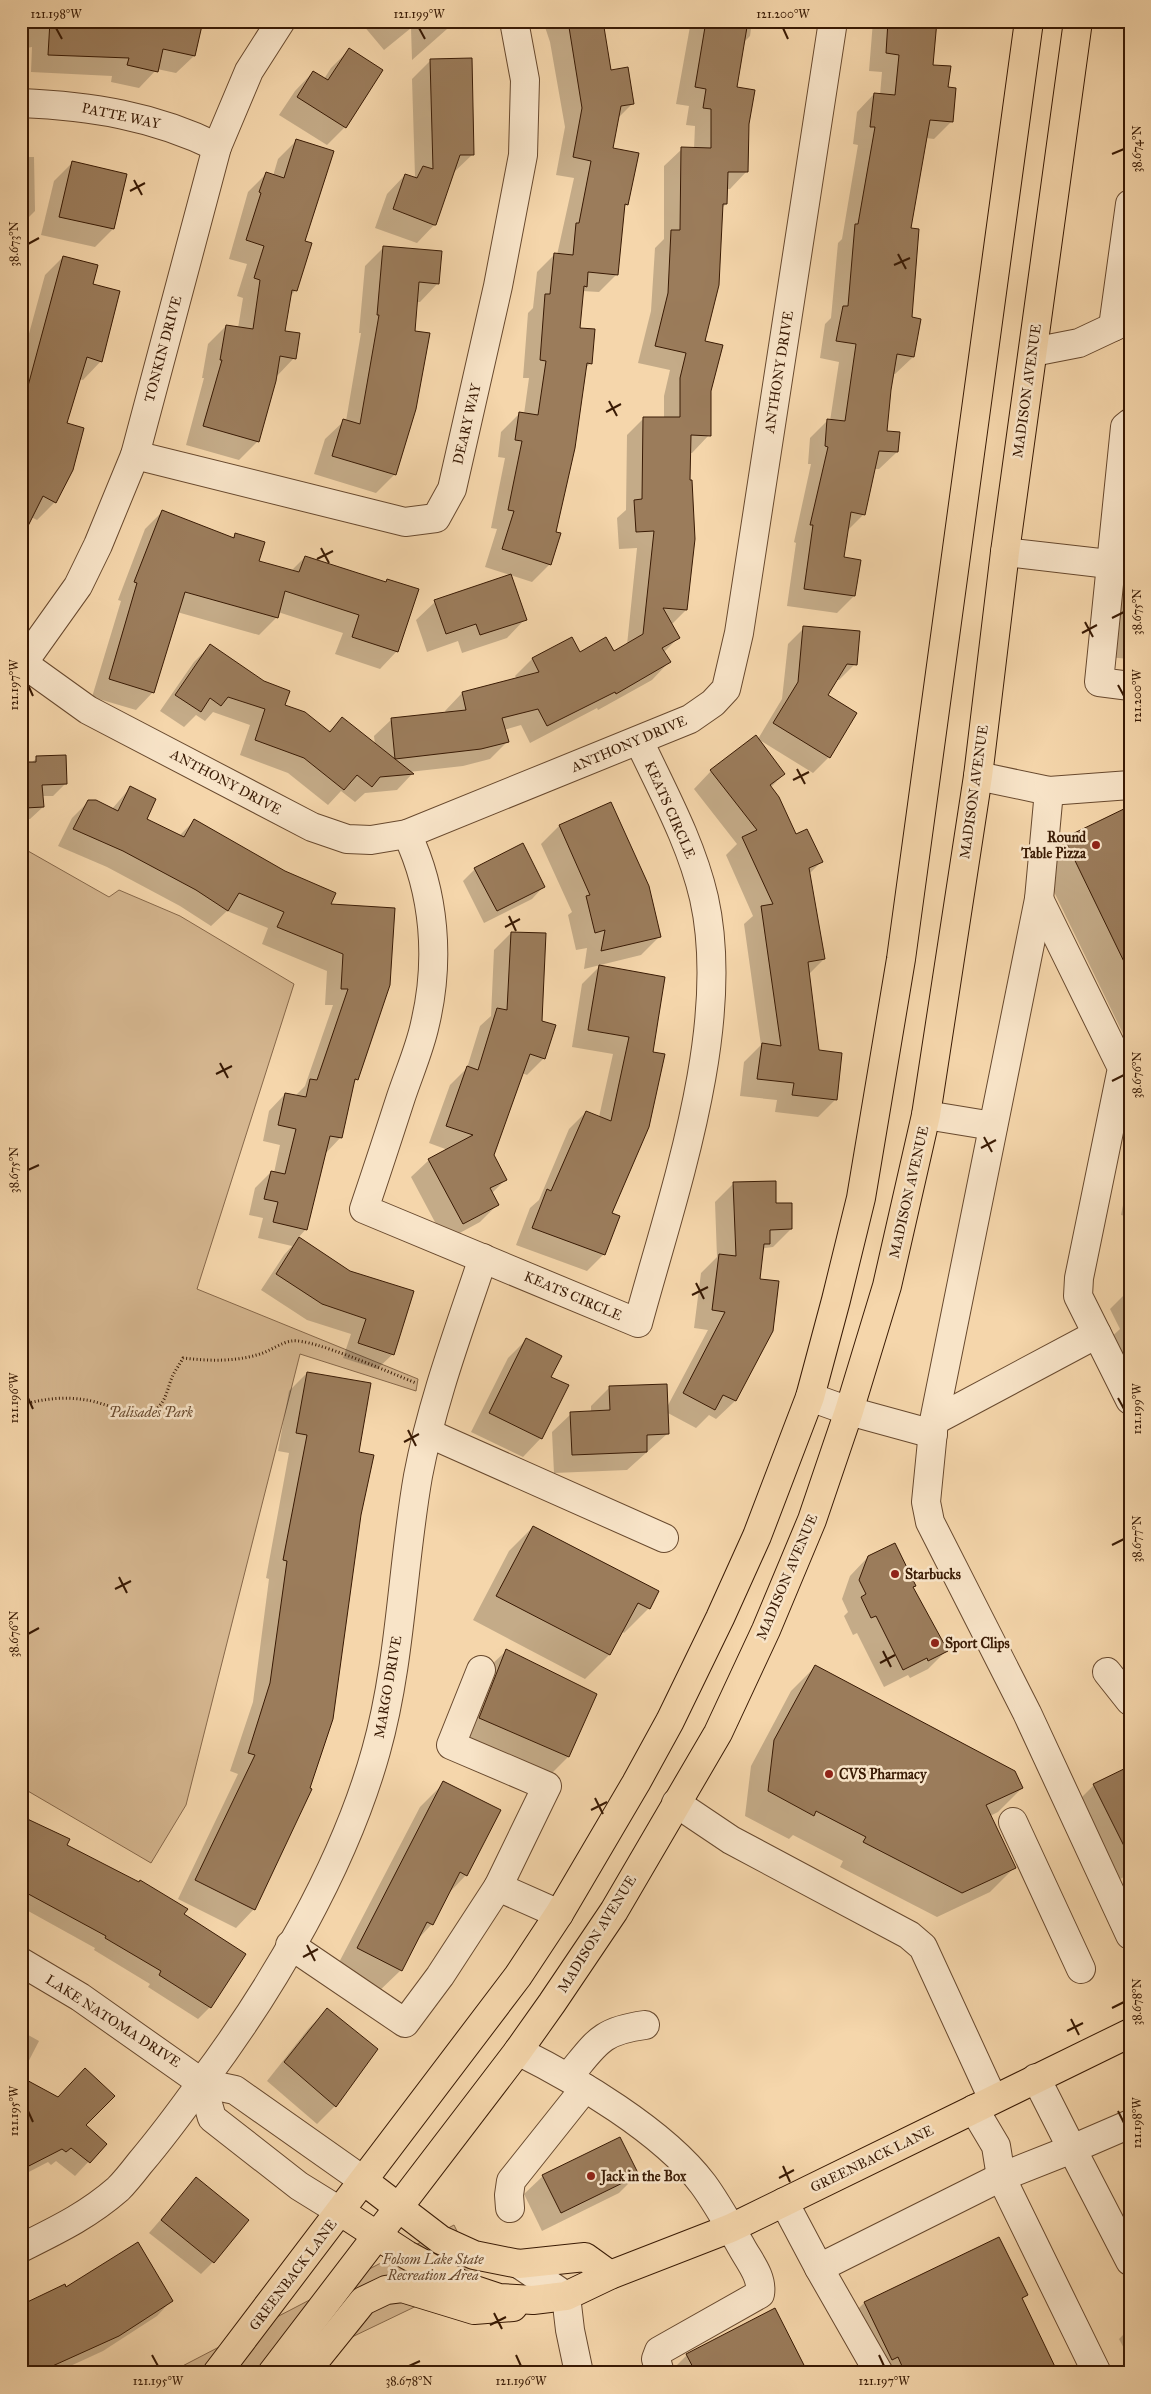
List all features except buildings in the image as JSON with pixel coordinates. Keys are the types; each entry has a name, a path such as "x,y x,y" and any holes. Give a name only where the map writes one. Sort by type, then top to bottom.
{"main road":[{"path":"341,2212 518,1976 559,1914 670,1721 757,1536 810,1397 861,1198 902,959 1029,21"},
{"name":"MADISON AVENUE","path":"378,2236 552,2003 614,1911 718,1733 766,1630 812,1520 849,1411 887,1286 926,1115 978,776 1005,552 1078,21"},
{"name":"GREENBACK LANE","path":"217,2373 341,2212 407,2255 466,2287 499,2298 533,2300 566,2296 610,2276 731,2228 1130,2033"},
{"path":"364,2181 441,2240 474,2255 519,2264 585,2257 610,2276"},
{"path":"272,2373 378,2236"},
{"path":"305,2373 363,2301 386,2290 402,2288 474,2310 514,2307 533,2300"}],"street":[{"name":"TONKIN DRIVE","path":"22,665 78,586 98,546 135,455 217,147 249,70 281,21"},
{"name":"DEARY WAY","path":"135,455 405,522 436,518 452,489 498,286 524,155 525,80 514,21"},
{"name":"ANTHONY DRIVE","path":"22,665 88,710 312,827 347,839 371,840 407,834 690,720 714,703 726,689 740,633 833,21"},
{"name":"PATTE WAY","path":"21,103 64,105 133,116 182,130 217,147"},
{"path":"1032,352 1079,343 1121,323 1130,204"},
{"path":"1130,423 1125,427 1099,682 1130,686"},
{"path":"1005,552 1110,564"},
{"name":"KEATS CIRCLE","path":"407,834 414,850 430,907 434,947 432,986 425,1025 364,1209 638,1323 687,1142 704,1058 712,994 710,936 704,898 694,861 680,825 639,741"},
{"path":"978,776 1049,791 1130,785"},
{"path":"1049,791 1039,899 933,1428 926,1502 930,1522 1027,1713 1130,1935"},
{"path":"1039,899 1122,1068 1078,1278 1078,1296 1130,1400"},
{"path":"926,1115 993,1126"},
{"name":"MARGO DRIVE","path":"21,2248 82,2217 120,2187 175,2121 223,2056 290,1945 320,1891 344,1838 376,1752 390,1689 418,1476 439,1393 483,1258"},
{"path":"810,1397 849,1411 933,1428 1097,1334"},
{"path":"428,1433 664,1538"},
{"path":"290,1945 405,2023 440,1976 498,1887 547,1786 451,1745 481,1670"},
{"path":"1108,1672 1130,1701"},
{"path":"676,1803 731,1840 909,1935 923,1947 984,2104 996,2146 1001,2177 1098,2373"},
{"path":"1013,1822 1081,1969"},
{"path":"498,1887 559,1914"},
{"name":"LAKE NATOMA DRIVE","path":"21,1962 88,2002 202,2083 235,2090 364,2181"},
{"path":"510,2208 511,2180 576,2082 602,2038 619,2028 645,2025"},
{"path":"518,2051 576,2082 662,2142 702,2183 731,2228 762,2283 760,2294 659,2351 656,2359 660,2373"},
{"path":"1036,2078 1130,2261"},
{"path":"202,2083 212,2118 299,2186 341,2212"},
{"path":"819,2268 1001,2177 1130,2124"},
{"path":"784,2202 879,2373"},
{"path":"519,2264 566,2296 570,2330 579,2373"}],"path":[{"path":"21,1405 34,1401 65,1398 86,1400 127,1411 150,1412 158,1408 167,1392 173,1374 183,1358 222,1361 249,1357 292,1341 312,1344 363,1362 439,1393"}],"green space":[{"name":"Palisades Park","path":"21,847 109,897 119,890 180,916 294,984 197,1289 418,1379 416,1391 300,1354 186,1805 151,1863 21,1787"},
{"name":"Folsom Lake State Recreation Area","path":"454,2225 479,2276 277,2373 169,2373"}],"place":[{"name":"Round Table Pizza","path":"1096,845"},
{"name":"Starbucks","path":"895,1574"},
{"name":"Sport Clips","path":"935,1643"},
{"name":"CVS Pharmacy","path":"829,1774"},
{"name":"Jack in the Box","path":"591,2176"}]}
